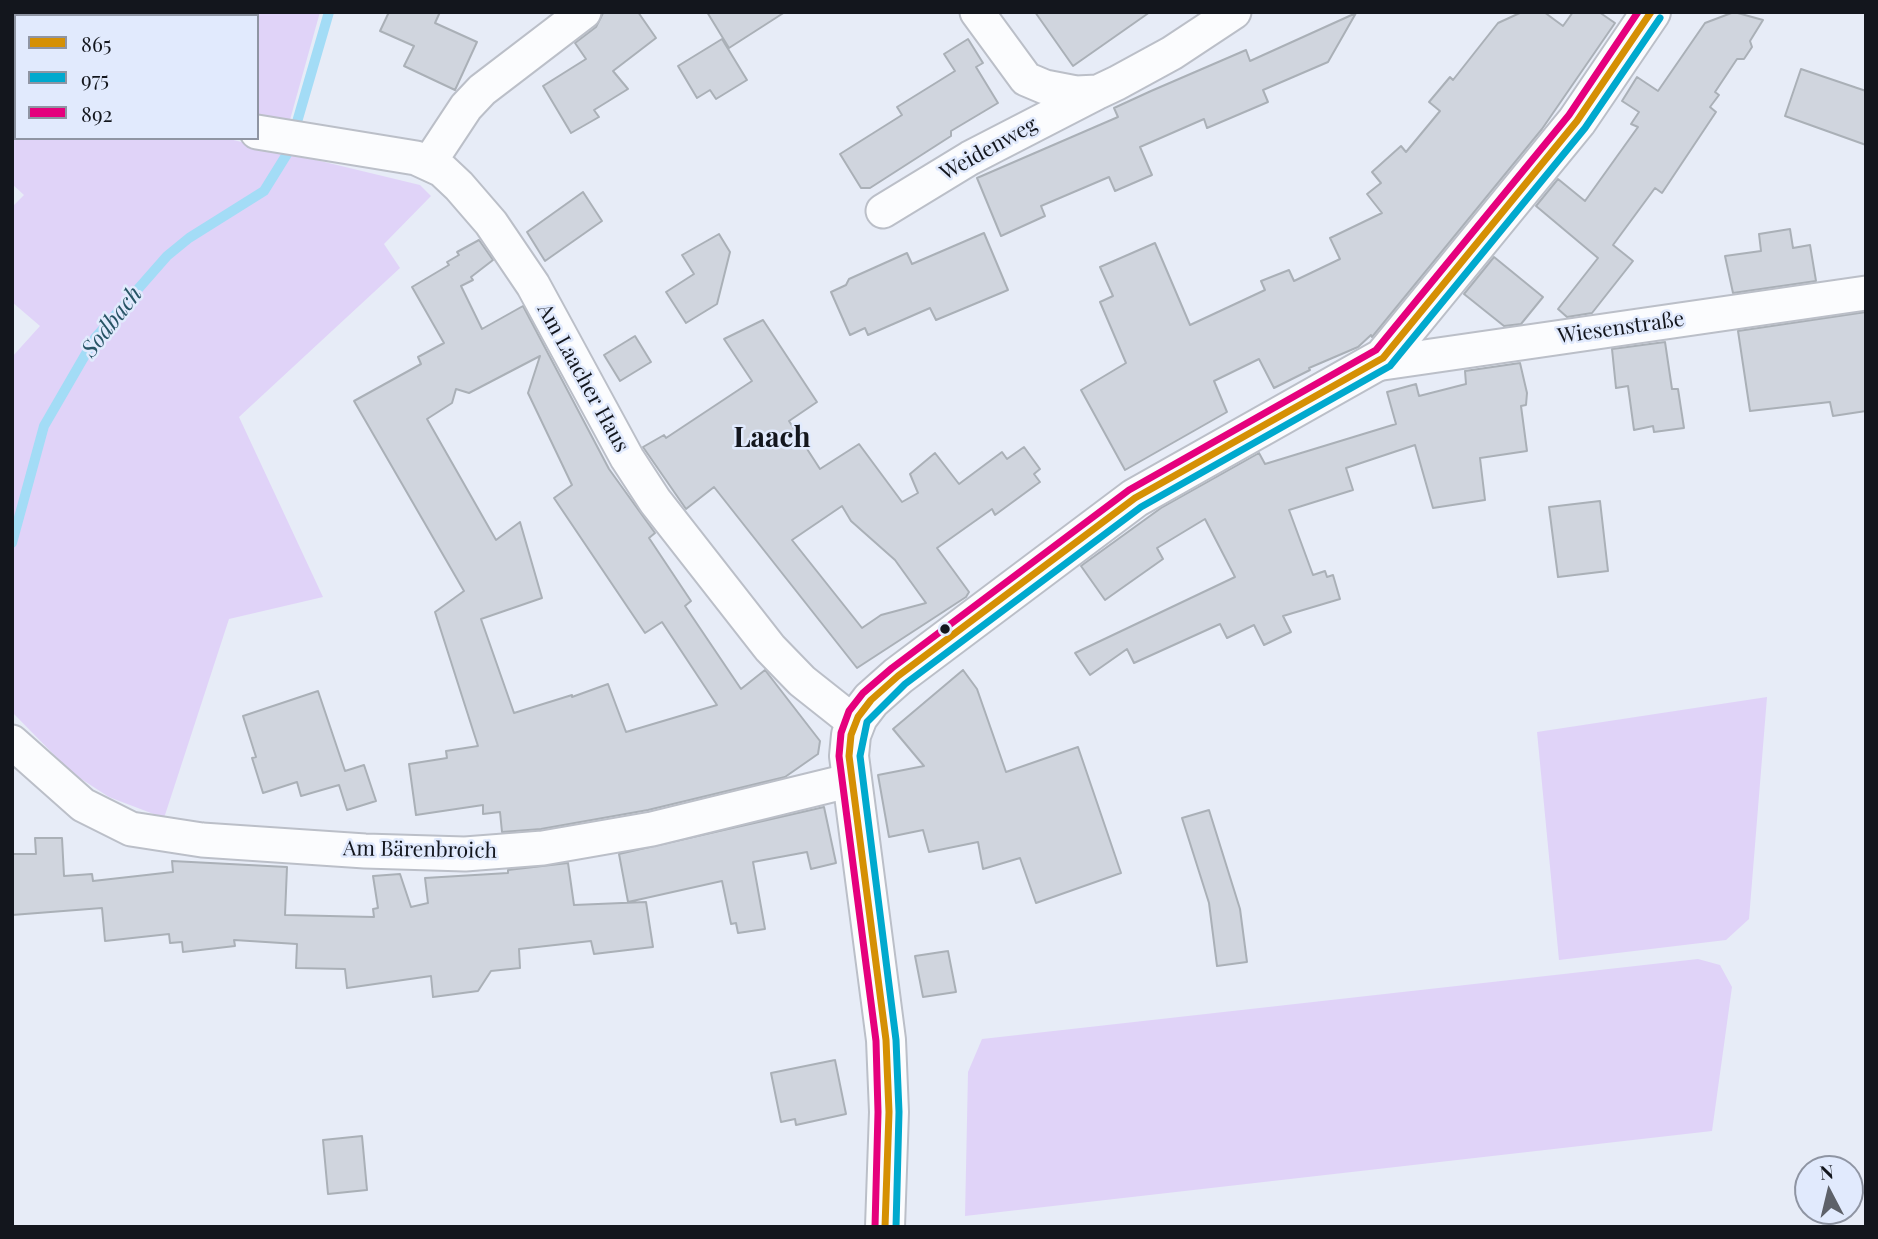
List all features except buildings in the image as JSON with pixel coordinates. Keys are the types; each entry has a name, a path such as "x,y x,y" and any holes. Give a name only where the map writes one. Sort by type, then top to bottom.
{"street":[{"path":"429,163 482,90 552,22 584,12"},
{"name":"Weidenweg","path":"977,12 1026,79 1065,92 1098,92"},
{"name":"Weidenweg","path":"883,211 970,158 1154,64 1234,12"},
{"path":"885,1227 889,1124 886,1040 852,780 850,748 855,723 871,700 898,676 1135,498 1220,448 1376,364 1403,336 1577,121 1651,12"},
{"name":"Am Laacher Haus","path":"259,132 376,150 429,163 460,186 512,253 654,501 770,648 802,681 855,723"},
{"name":"Wiesenstraße","path":"1376,364 1866,293"},
{"name":"Am Bärenbroich","path":"12,743 83,805 124,826 202,840 365,851 465,854 544,848 630,834 852,780"}],"shaded area":[{"path":"12,12 320,12 288,127 259,123 259,14 14,14 12,21"},
{"path":"12,45 14,140 233,140 420,185 431,196 384,244 400,268 239,417 323,597 229,619 164,818 109,797 72,773 12,712 12,357 40,326 12,302 12,207 24,195 12,184"},
{"path":"1767,697 1749,919 1726,940 1559,960 1537,732"},
{"path":"1698,959 1720,965 1732,987 1712,1131 965,1216 968,1072 982,1039"}],"waterway":[{"name":"Sodbach","path":"297,122 329,12"},
{"name":"Sodbach","path":"12,543 44,426 95,338 167,256 189,238 264,191 287,154"}],"transit line":[{"name":"892","path":"875,1227 878,1112 876,1041 839,756 841,733 849,711 863,693 892,668 1129,490 1376,350 1569,115 1638,12"},
{"name":"865","path":"885,1227 889,1112 886,1040 849,756 851,735 858,717 871,700 898,676 1135,498 1383,358 1577,121 1651,12"},
{"name":"975","path":"896,1227 899,1112 896,1040 860,756 867,722 905,684 1141,507 1390,366 1585,128 1660,18"}],"district":[{"name":"Laach","path":"772,438"}]}
